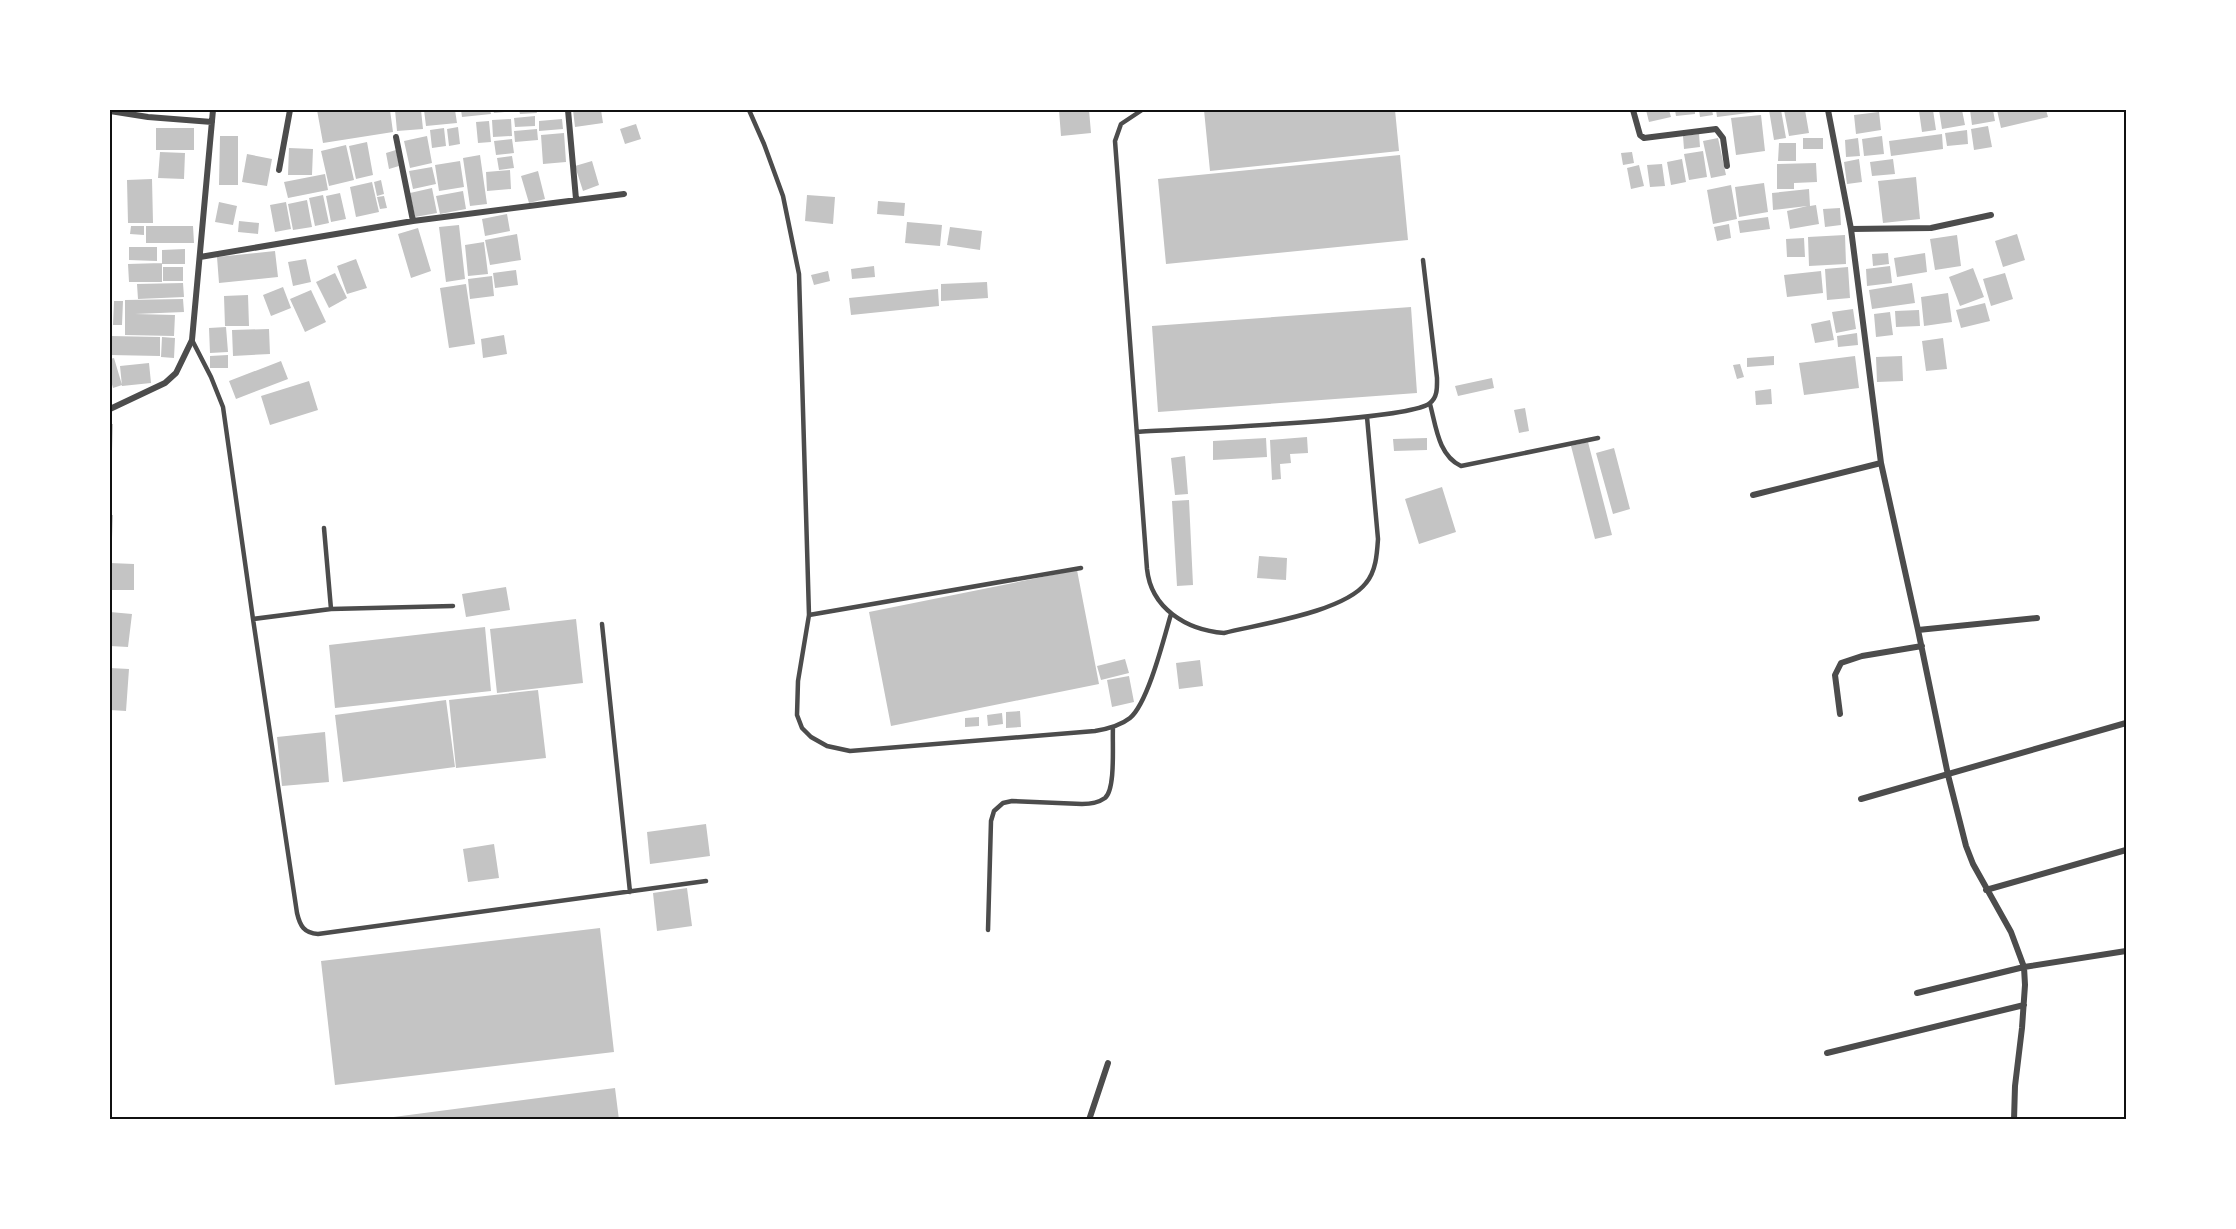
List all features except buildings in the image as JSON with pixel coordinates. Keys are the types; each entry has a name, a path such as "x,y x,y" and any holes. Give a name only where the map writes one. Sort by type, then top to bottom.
{"street":[{"path":"110,409 165,383 176,373 192,340 213,110"},
{"path":"279,170 290,110"},
{"path":"568,110 576,199"},
{"path":"1633,110 1640,135 1644,138 1716,129 1723,138 1727,166"},
{"path":"1828,110 1851,230 1881,463 1948,775 1972,864 2011,932 2024,967 2024,1005 2014,1119"},
{"path":"110,111 148,117 212,122"},
{"path":"396,137 413,221"},
{"path":"200,257 413,221 624,194"},
{"path":"1851,230 1931,228 1991,215"},
{"path":"1753,495 1881,463"},
{"path":"1918,630 2037,618"},
{"path":"1840,714 1835,675 1841,663 1856,657 1922,646"},
{"path":"1861,799 2127,723"},
{"path":"1986,890 2127,849"},
{"path":"1917,993 2024,967 2127,951"},
{"path":"1827,1053 2024,1005"},
{"path":"1089,1119 1108,1064"}],"lane":[{"path":"749,110 783,196 799,274 809,615 798,681 797,715 802,728 827,746 850,751 1083,732 1113,727 1132,716 1139,706 1171,614"},
{"path":"1142,110 1121,124 1115,141 1148,580 1155,597 1171,614 1195,627 1207,632 1224,633 1327,608 1344,601 1362,587 1373,569 1378,539 1367,417"},
{"path":"1137,432 1367,417 1418,409 1430,404 1437,392 1437,378 1423,260"},
{"path":"192,340 212,377 223,407 297,913 305,931 318,934 706,881"},
{"path":"1430,404 1443,449 1450,459 1461,466 1598,438"},
{"path":"324,528 331,609"},
{"path":"809,615 1081,568"},
{"path":"253,619 331,609 453,606"},
{"path":"602,624 630,892"},
{"path":"988,930 991,821 994,811 1003,803 1012,801 1082,804 1093,803 1104,798 1111,781 1113,727"}]}
